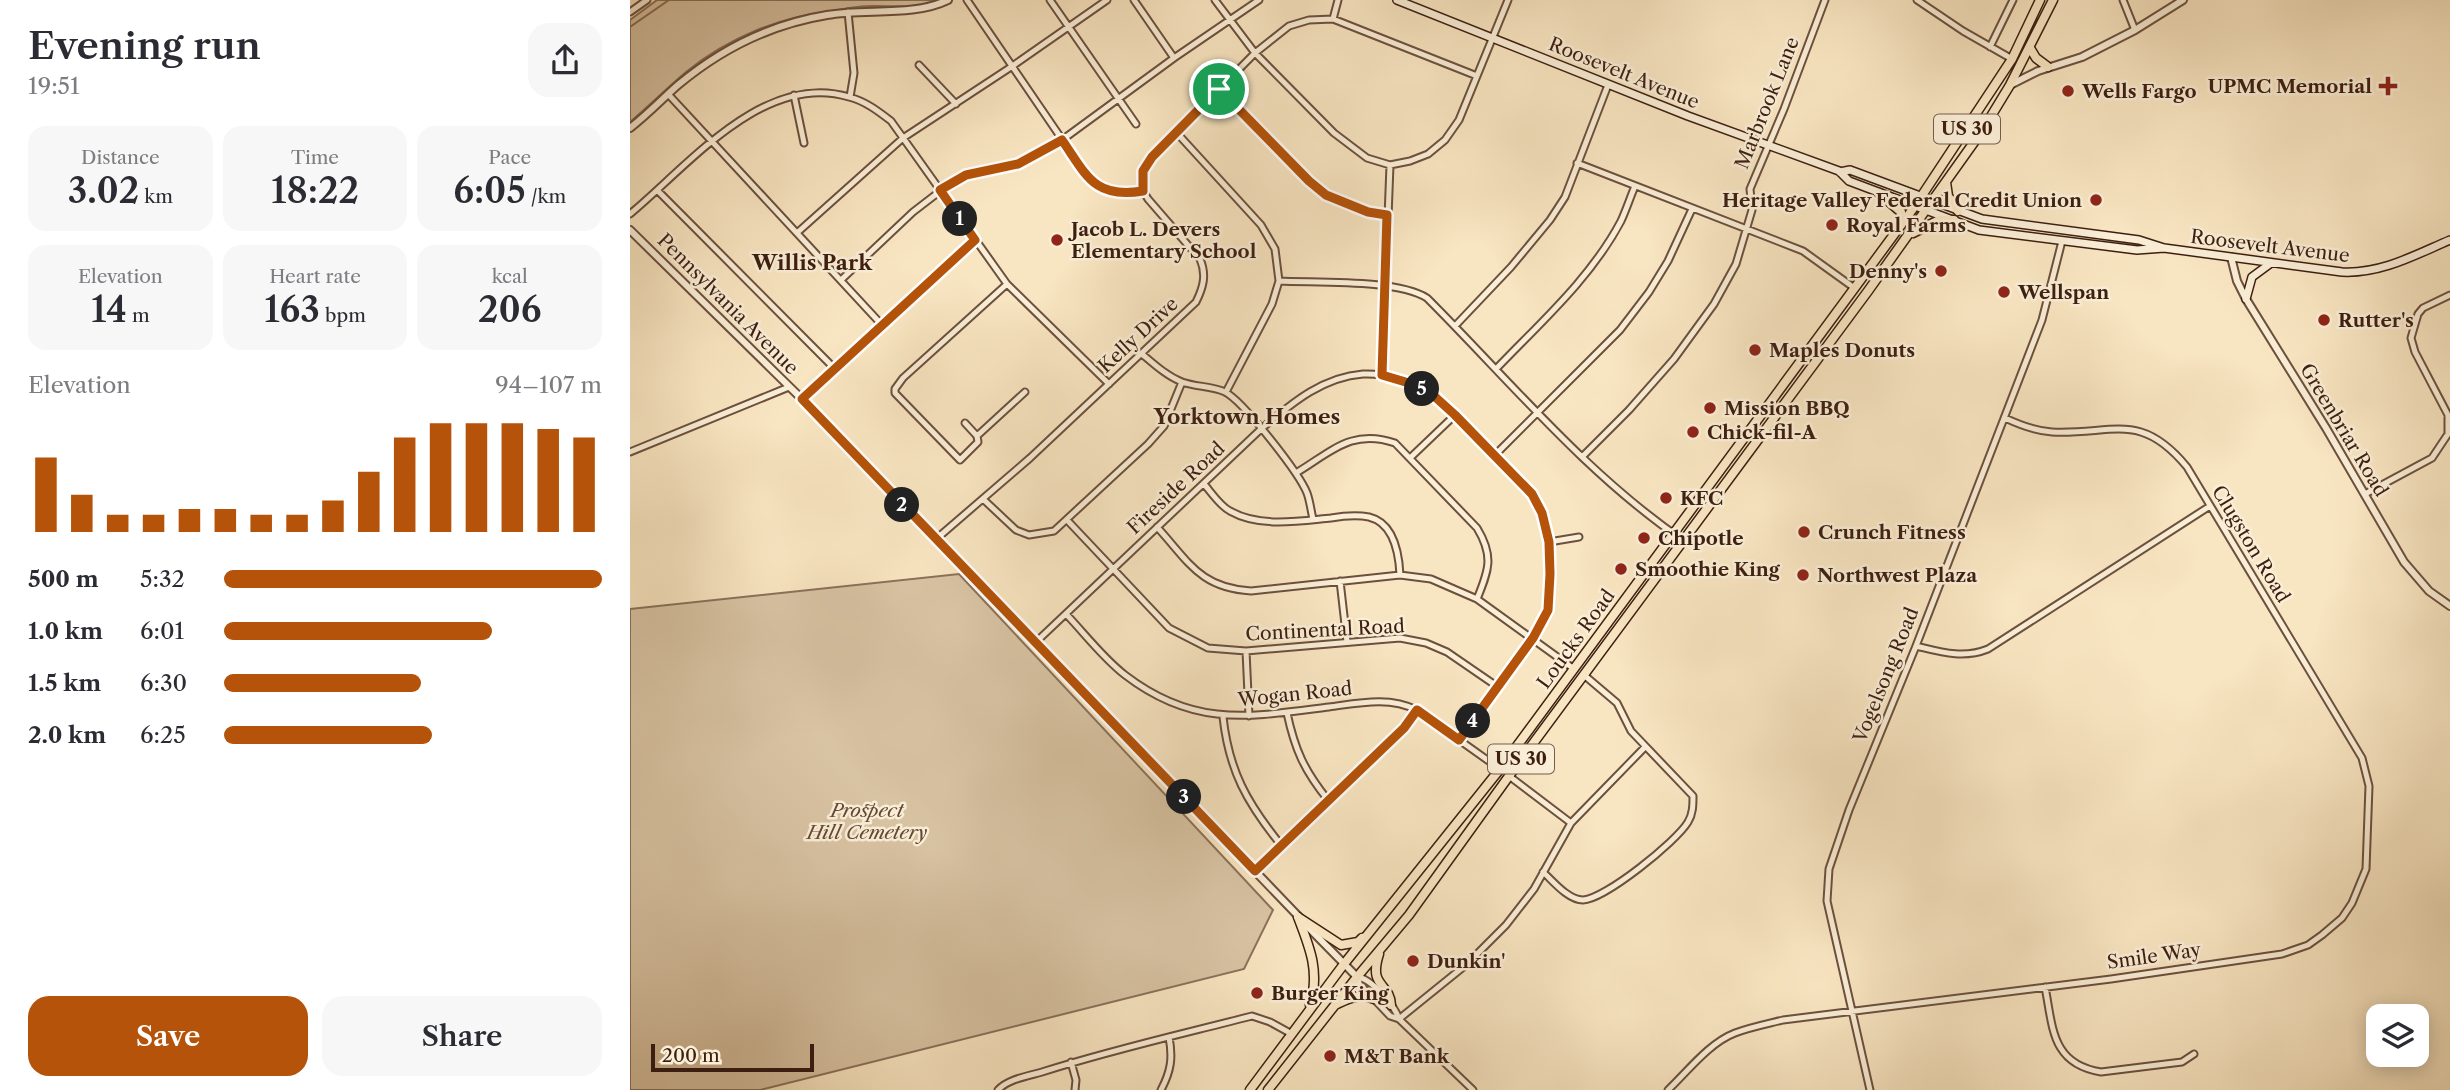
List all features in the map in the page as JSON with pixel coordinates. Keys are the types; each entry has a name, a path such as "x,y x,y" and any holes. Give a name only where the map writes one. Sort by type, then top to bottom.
{"highway":[{"name":"US 30","path":"2011,59 2040,0"},
{"name":"US 30","path":"2010,85 2053,0"},
{"path":"2031,48 2036,58 2048,67"},
{"name":"Loucks Road","path":"1250,1090 1290,1033 1500,769 1574,669 1921,198 2011,59"},
{"name":"Loucks Road","path":"1268,1090 1434,881 1926,211 1982,131 2010,85"},
{"path":"1907,237 1940,220 1956,216 1948,197 1946,181"},
{"path":"1879,193 1901,212 1901,225"},
{"path":"1298,917 1322,934 1346,946 1358,942 1381,919"},
{"path":"1298,917 1315,973 1315,987 1309,1010"},
{"path":"1380,949 1375,969 1377,981 1391,998 1391,1005"},
{"path":"1334,1005 1357,996 1366,995 1374,999"}],"main road":[{"name":"Roosevelt Avenue","path":"1397,0 1608,85 1840,172 1849,181 1926,211 2342,272 2365,272 2391,265 2450,240"},
{"name":"Roosevelt Avenue","path":"1840,172 1850,170 1932,202 1979,230 2137,250 2164,248"},
{"path":"2062,242 2064,238 2071,236 2116,241 2128,239"},
{"path":"2246,299 2252,276 2271,262"}],"street":[{"path":"630,12 648,0"},
{"path":"630,128 704,65 753,37 798,21 848,12 930,8 948,0"},
{"path":"967,0 1087,176 1104,190 1125,194 1143,191 1143,171 1152,157 1255,53 1289,26 1309,20 1333,19 1477,76"},
{"path":"1050,0 1136,124"},
{"path":"798,232 903,138 1012,67 1107,0"},
{"path":"1134,0 1174,58"},
{"path":"1215,0 1255,53 1334,133 1367,158 1390,165 1428,154 1445,140 1459,120 1508,0"},
{"path":"841,280 940,190 966,175 1018,164 1062,140 1259,0"},
{"path":"1333,19 1338,0"},
{"name":"Marbrook Lane","path":"1582,457 1674,359 1714,304 1736,264 1752,210 1750,189 1825,0"},
{"path":"1917,0 2011,59"},
{"path":"1990,47 2013,0"},
{"path":"2123,0 2135,30"},
{"path":"2010,85 2048,67 2082,57 2135,30 2183,0"},
{"path":"848,12 854,73 850,97"},
{"path":"919,65 956,104"},
{"path":"1455,326 1511,267 1550,220 1564,197 1608,85"},
{"path":"1219,89 1326,195 1368,212 1387,215"},
{"path":"630,214 712,142 749,114 794,95 830,93 850,97 875,109 891,121 1007,284 1109,384"},
{"path":"668,94 882,325"},
{"path":"794,95 804,143"},
{"path":"1176,132 1261,225 1275,249 1279,281 1272,304 1226,392"},
{"path":"1577,163 1803,251 1853,287"},
{"path":"1382,375 1390,165"},
{"path":"1496,369 1570,292 1601,253 1621,221 1634,186"},
{"path":"658,191 835,369"},
{"name":"Kelly Drive","path":"935,540 1196,302 1201,292 1204,272 1200,259 1143,191"},
{"path":"1494,456 1620,330 1649,292 1668,261 1692,209"},
{"name":"Pennsylvania Avenue","path":"630,230 802,399 1357,976 1359,985 1473,1090"},
{"path":"802,399 975,240"},
{"name":"Vogelsong Road","path":"1870,1090 1827,901 1829,869 1849,810 1916,646 2042,320 2062,242"},
{"name":"Greenbriar Road","path":"2231,257 2237,281 2246,299 2412,573 2450,606"},
{"path":"1279,281 1415,290 1427,298 1621,494 1684,541"},
{"path":"965,423 977,436 978,442 960,460 895,393 896,385 1007,284"},
{"path":"2365,494 2432,458 2448,434 2448,415 2414,352 2411,338 2418,314 2423,308 2450,295"},
{"path":"1142,354 1162,371 1182,382 1226,392 1261,429 1296,473 1307,492 1313,520"},
{"name":"Fireside Road","path":"1036,642 1294,401 1315,388 1338,379 1362,374 1382,375 1409,383 1433,395 1455,415 1532,494 1542,513 1549,542 1548,610 1533,638 1459,740"},
{"path":"983,499 1016,530 1029,535 1054,531 1164,426 1182,382"},
{"path":"630,452 789,387"},
{"path":"977,436 1025,392"},
{"path":"1410,458 1455,415"},
{"name":"Clugston Road","path":"2005,418 2029,428 2053,432 2108,428 2136,430 2154,436 2172,449 2187,467 2362,758 2369,786 2368,814"},
{"path":"1296,473 1351,440 1367,437 1395,443 1476,528 1484,540 1489,553 1487,574 1478,599"},
{"path":"1204,484 1228,510 1244,517 1293,522 1345,516 1371,517 1384,526 1395,542 1400,575"},
{"path":"1916,646 1960,655 1988,649 2210,506"},
{"name":"Continental Road","path":"1067,520 1169,628 1208,648 1245,652 1400,638 1426,643 1447,652 1498,687"},
{"path":"1157,527 1203,578 1230,590 1251,591 1400,575 1432,579 1478,599 1574,669"},
{"path":"1549,542 1579,537"},
{"path":"1340,580 1347,642"},
{"name":"Wogan Road","path":"1066,614 1123,674 1157,697 1196,711 1223,716 1249,716 1373,701 1403,703 1500,769"},
{"path":"1245,652 1249,716"},
{"path":"1543,872 1577,899 1588,899 1599,895 1647,862 1682,831 1689,820 1693,796 1631,731 1618,703 1584,675"},
{"path":"1255,871 1404,728 1417,710"},
{"path":"1287,713 1293,744 1299,758 1328,800"},
{"path":"1223,716 1229,755 1238,779 1259,818 1281,845"},
{"path":"1399,1019 1489,943 1524,905 1571,823 1645,747"},
{"path":"1509,776 1571,823"},
{"name":"Smile Way","path":"1668,1090 1710,1048 1732,1034 1783,1020 2282,954 2308,945 2342,918 2352,903 2366,869 2368,814"},
{"name":"Pennsylvania Avenue","path":"1357,976 1364,977 1396,1010 1399,1019"},
{"path":"2045,987 2056,1041 2065,1056 2088,1070 2101,1072 2182,1062 2194,1054"},
{"path":"998,1090 1002,1086 1071,1062 1252,1017 1270,1022 1290,1033"},
{"path":"1161,1090 1171,1067 1169,1037"},
{"path":"1071,1062 1076,1080 1075,1090"}],"green space":[{"path":"657,0 938,0 912,6 864,6 812,14 755,31 702,60 630,122 630,20"},
{"name":"Prospect Hill Cemetery","path":"959,574 1273,910 1244,969 760,1090 630,1090 630,609"}],"waterway":[{"path":"630,27 669,0"}],"place":[{"name":"UPMC Memorial","path":"2388,86"},
{"name":"Wells Fargo","path":"2068,91"},
{"name":"Heritage Valley Federal Credit Union","path":"2096,200"},
{"name":"Royal Farms","path":"1832,225"},
{"name":"Jacob L. Devers Elementary School","path":"1057,240"},
{"name":"Denny's","path":"1941,271"},
{"name":"Wellspan","path":"2004,292"},
{"name":"Rutter's","path":"2324,320"},
{"name":"Maples Donuts","path":"1755,350"},
{"name":"Mission BBQ","path":"1710,408"},
{"name":"Chick-fil-A","path":"1693,432"},
{"name":"KFC","path":"1666,498"},
{"name":"Crunch Fitness","path":"1804,532"},
{"name":"Chipotle","path":"1644,538"},
{"name":"Smoothie King","path":"1621,569"},
{"name":"Northwest Plaza","path":"1803,575"},
{"name":"Dunkin'","path":"1413,961"},
{"name":"Burger King","path":"1257,993"},
{"name":"M&T Bank","path":"1330,1056"}],"district":[{"name":"Willis Park","path":"812,262"},
{"name":"Yorktown Homes","path":"1247,416"}],"route":[{"path":"1219,89 1326,195 1368,212 1387,215 1382,375 1409,383 1433,395 1455,415 1532,494 1542,513 1549,542 1548,610 1533,638 1459,740 1417,710 1404,728 1255,871 802,399 975,240 940,190 966,175 1018,164 1062,140 1096,185 1115,193 1143,191 1143,171 1152,157 1219,89"}]}
